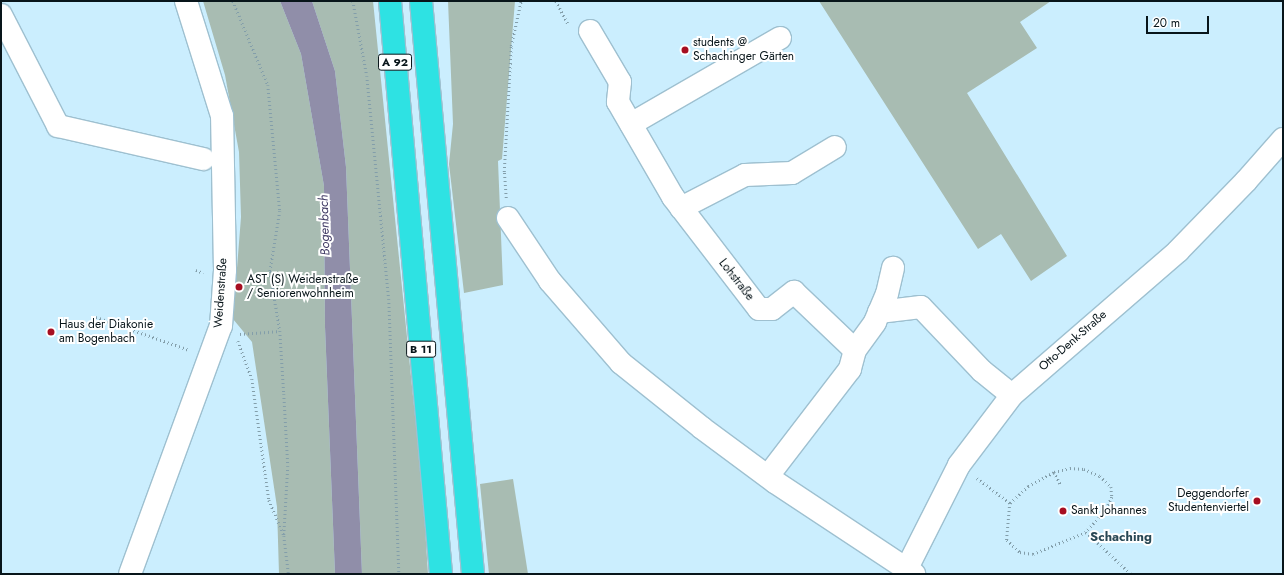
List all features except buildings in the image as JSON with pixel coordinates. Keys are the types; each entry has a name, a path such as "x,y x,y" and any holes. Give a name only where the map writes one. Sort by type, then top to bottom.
{"highway":[{"name":"A 92","path":"390,1 401,123"},
{"name":"A 92","path":"423,5 434,129"},
{"name":"B 11","path":"401,123 441,574"},
{"name":"B 11","path":"434,129 472,574"}],"street":[{"name":"Weidenstraße","path":"130,574 221,326 224,276 222,116 186,1"},
{"path":"1,15 58,126 203,159"},
{"name":"Lohstraße","path":"590,31 620,82 618,102 681,208 759,309 772,309 794,292 854,350"},
{"path":"631,124 780,38"},
{"name":"Otto-Denk-Straße","path":"908,573 959,465 1012,395 1178,251 1246,182 1283,139"},
{"path":"681,208 744,175 792,173 835,147"},
{"path":"508,218 550,281 621,363 768,476 908,573"},
{"path":"768,476 850,369 854,350 879,312 887,294 893,268"},
{"path":"879,312 921,307 982,371 1012,395"}],"path":[{"path":"233,1 268,85 280,211 270,272 280,331 288,466 284,536 288,574"},
{"path":"353,1 367,76 390,299 398,574"},
{"path":"508,218 504,172 511,46 521,1"},
{"path":"96,317 210,358"},
{"path":"280,331 236,334 252,379 268,500 284,536"},
{"path":"959,465 1010,503"},
{"path":"1070,468 1084,469 1100,476 1111,487 1112,498 1105,512 1086,532 1033,554 1020,552 1007,540 1010,503 1028,486 1054,472 1070,468"},
{"path":"1054,472 1062,485"},
{"path":"1086,532 1131,574"}],"green space":[{"path":"203,1 280,1 301,54 324,186 325,327 335,574 279,574 277,507 252,342 233,319 241,217 239,152 225,75"},
{"path":"312,1 373,1 423,495 428,574 362,574 346,167 335,71"},
{"path":"448,1 515,1 502,159 498,161 503,285 464,293 449,164 453,124"},
{"path":"819,1 1051,1 1020,22 1037,48 967,93 1067,256 1031,281 1001,234 978,249"},
{"path":"513,479 528,574 489,574 480,484"}],"water":[{"name":"Bogenbach","path":"280,1 312,1 335,71 346,167 362,574 335,574 325,327 324,186 301,54"}],"place":[{"name":"students @ Schachinger Gärten","path":"685,50"},
{"name":"AST (S) Weidenstraße / Seniorenwohnheim","path":"239,287"},
{"name":"Haus der Diakonie am Bogenbach","path":"51,332"},
{"name":"Deggendorfer Studentenviertel","path":"1257,501"},
{"name":"Sankt Johannes","path":"1063,511"}],"district":[{"name":"Schaching","path":"1121,537"}]}
